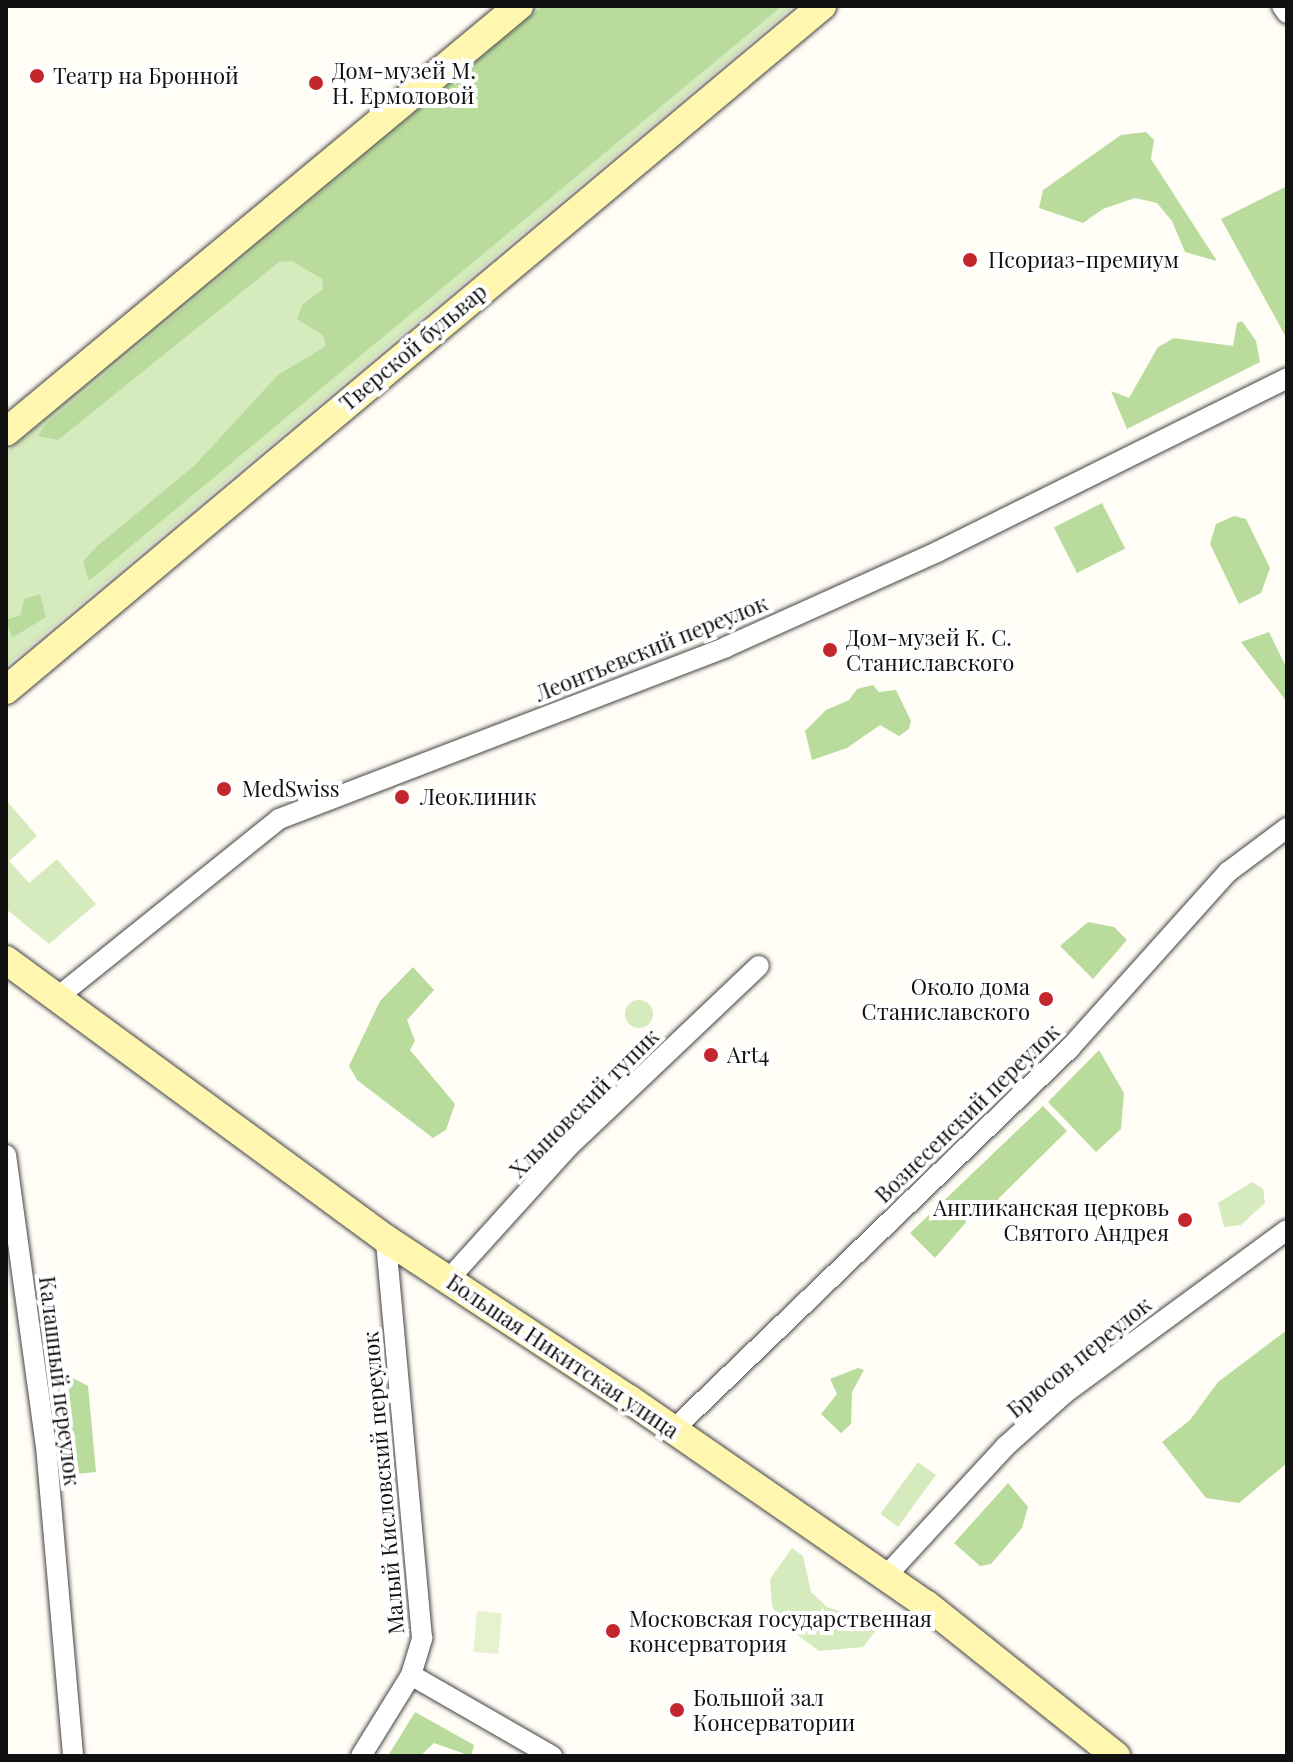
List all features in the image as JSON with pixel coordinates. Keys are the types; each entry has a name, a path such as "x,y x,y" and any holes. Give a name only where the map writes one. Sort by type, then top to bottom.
{"main road":[{"path":"6,432 519,6"},
{"name":"Тверской бульвар","path":"6,690 822,6"},
{"name":"Большая Никитская улица","path":"6,960 386,1239 674,1429 886,1576 1116,1756"}],"street":[{"path":"1282,6 1287,13"},
{"name":"Леонтьевский переулок","path":"59,996 279,819 726,647 937,552 1287,378"},
{"name":"Вознесенский переулок","path":"674,1429 1070,1048 1228,872 1287,828"},
{"name":"Хлыновский тупик","path":"448,1280 568,1147 759,966"},
{"name":"Калашный переулок","path":"6,1155 46,1446 73,1756"},
{"name":"Брюсов переулок","path":"886,1576 1006,1446 1065,1393 1287,1230"},
{"name":"Малый Кисловский переулок","path":"361,1756 420,1655 421,1628 386,1239"},
{"path":"411,1675 552,1756"}],"green space":[{"path":"538,6 794,6 6,666 6,452"},
{"path":"543,6 782,6 89,581 83,562 95,548 195,465 278,375 326,346 323,335 297,319 302,305 323,289 322,279 292,261 279,262 58,440 38,436 46,424"},
{"path":"1146,132 1154,140 1151,159 1217,261 1185,252 1172,221 1157,203 1135,198 1103,209 1083,223 1039,208 1043,190 1121,135"},
{"path":"1287,186 1287,339 1221,219"},
{"path":"1242,321 1256,341 1260,362 1127,429 1111,391 1129,398 1158,347 1174,338 1233,346 1237,323"},
{"path":"1102,503 1125,548 1077,573 1054,528"},
{"path":"1234,516 1246,519 1270,568 1261,593 1239,604 1210,544 1216,524"},
{"path":"40,594 46,617 12,638 6,620 21,615 24,599"},
{"path":"1269,632 1287,669 1287,702 1241,642"},
{"path":"873,685 879,692 896,690 911,721 909,729 899,736 880,725 847,748 812,760 805,731 826,710 849,700 857,689"},
{"path":"6,800 37,836 9,861 29,883 57,859 96,904 49,944 6,909"},
{"path":"1088,922 1114,927 1127,940 1093,979 1060,946"},
{"path":"413,967 434,990 407,1020 415,1041 410,1050 455,1104 446,1130 433,1138 357,1080 349,1066 380,1001"},
{"path":"639,1000 649,1004 653,1014 649,1024 639,1028 629,1024 625,1014 629,1004"},
{"path":"1099,1050 1124,1093 1121,1129 1096,1152 1048,1102"},
{"path":"1043,1106 1067,1131 999,1198 989,1215 969,1219 935,1258 910,1233"},
{"path":"1252,1182 1263,1189 1265,1203 1241,1225 1224,1227 1218,1203"},
{"path":"1287,1330 1287,1463 1239,1503 1206,1498 1162,1442 1190,1420 1218,1382"},
{"path":"858,1368 864,1370 852,1392 851,1424 841,1433 821,1414 837,1394 830,1379"},
{"path":"71,1377 88,1386 96,1472 67,1475 55,1378"},
{"path":"918,1462 936,1475 898,1527 880,1514"},
{"path":"1008,1483 1028,1507 1022,1528 991,1564 980,1566 954,1543"},
{"path":"792,1548 803,1556 811,1592 827,1607 854,1616 881,1610 888,1615 863,1647 819,1651 780,1622 772,1605 770,1579"},
{"path":"477,1611 502,1613 498,1654 473,1652"},
{"path":"415,1712 474,1745 471,1756 434,1743 420,1756 388,1756"}],"place":[{"name":"Театр на Бронной","path":"37,76"},
{"name":"Дом-музей М. Н. Ермоловой","path":"316,83"},
{"name":"Псориаз-премиум","path":"970,260"},
{"name":"Дом-музей К. С. Станиславского","path":"830,650"},
{"name":"MedSwiss","path":"224,789"},
{"name":"Леоклиник","path":"402,797"},
{"name":"Около дома Станиславского","path":"1046,999"},
{"name":"Art4","path":"711,1055"},
{"name":"Англиканская церковь Святого Андрея","path":"1185,1220"},
{"name":"Московская государственная консерватория","path":"613,1631"},
{"name":"Большой зал Консерватории","path":"677,1710"}]}
